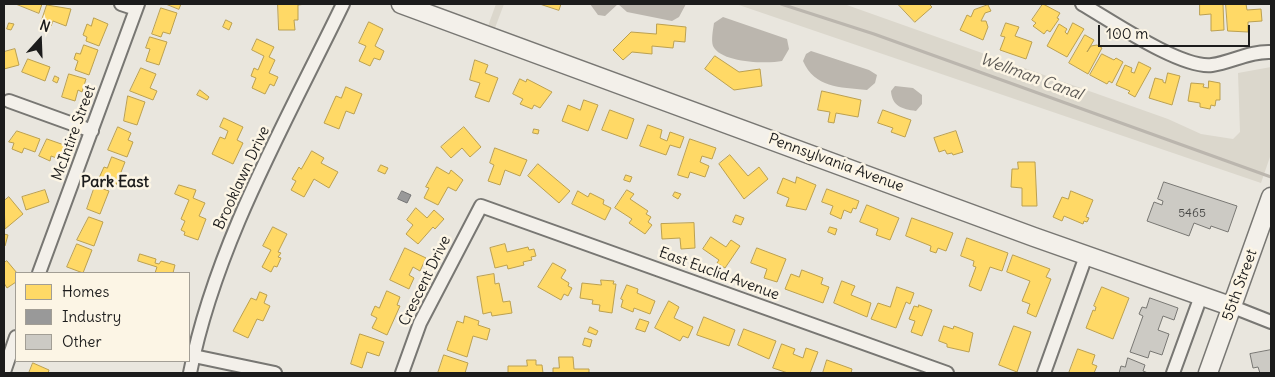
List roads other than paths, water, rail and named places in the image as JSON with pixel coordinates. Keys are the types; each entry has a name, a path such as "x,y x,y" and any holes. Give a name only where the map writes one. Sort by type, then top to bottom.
{"street":[{"path":"121,4 137,6"},
{"name":"Brooklawn Drive","path":"190,373 191,355 209,296 231,238 343,4"},
{"name":"Pennsylvania Avenue","path":"402,4 1086,256 1271,322"},
{"path":"1082,4 1185,61 1212,65 1240,56 1271,52"},
{"name":"McIntire Street","path":"39,272 137,6"},
{"path":"8,101 92,131"},
{"name":"55th Street","path":"1208,373 1271,196"},
{"name":"East Euclid Avenue","path":"481,206 912,368 947,373"},
{"name":"Crescent Drive","path":"402,373 420,323 481,206"},
{"path":"1044,373 1086,256"},
{"path":"1174,373 1201,296"},
{"path":"4,372 15,339"},
{"path":"191,355 275,373"}],"waterway":[{"name":"Wellman Canal","path":"781,4 874,34 1271,177"}],"district":[{"name":"Park East","path":"115,182"}]}
